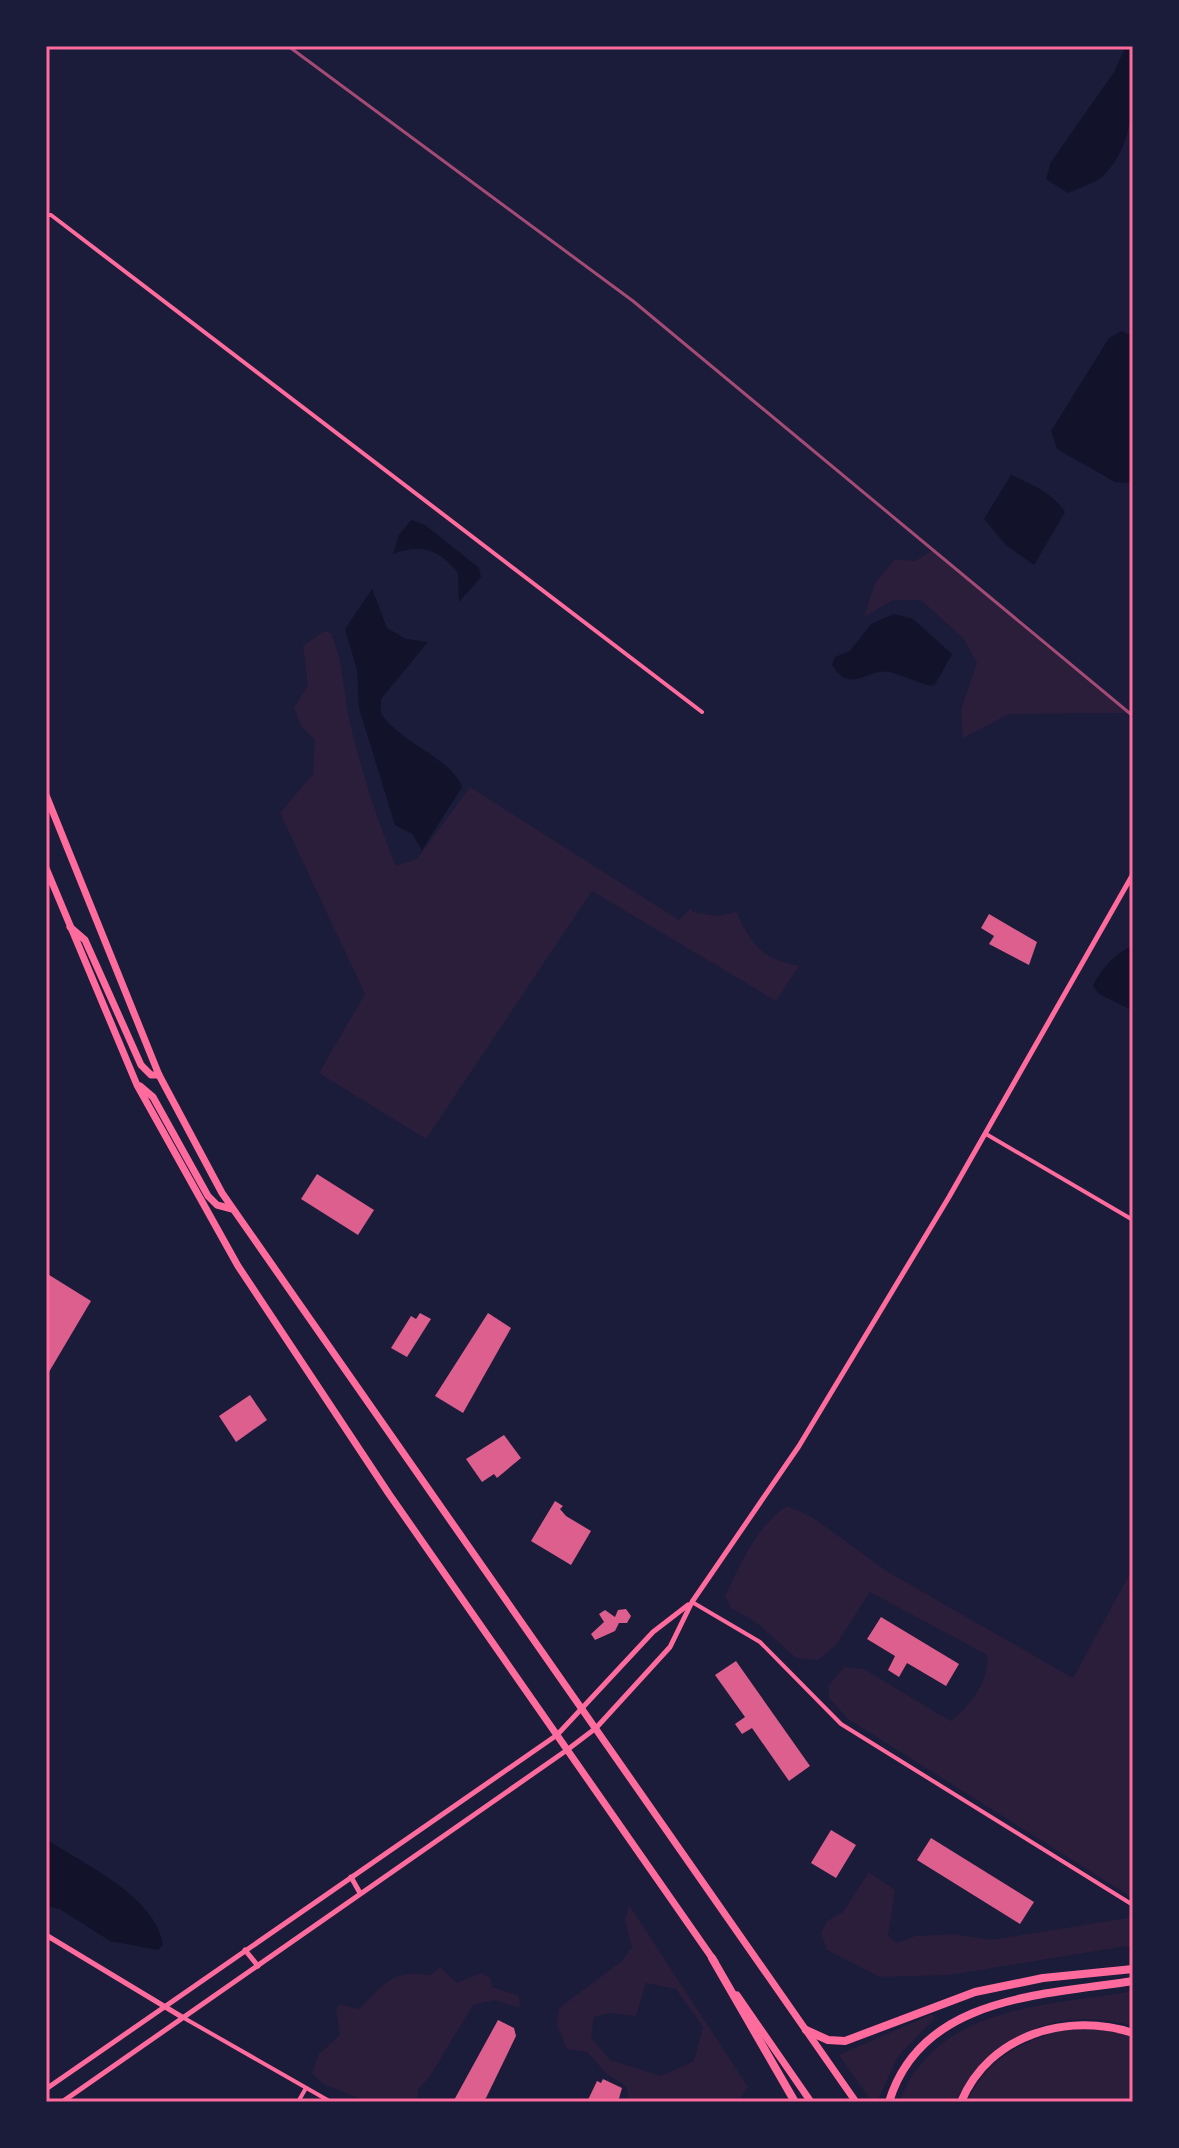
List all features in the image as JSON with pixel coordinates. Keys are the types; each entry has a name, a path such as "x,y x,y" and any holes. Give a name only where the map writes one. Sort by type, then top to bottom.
{"highway":[{"path":"712,1958 795,2102"},
{"path":"806,2030 828,2040 845,2041 975,1992 1043,1978 1133,1969"},
{"path":"889,2102 915,2054 930,2037 965,2014 994,2005 1133,1981"},
{"path":"961,2102 975,2078 997,2055 1021,2039 1050,2027 1081,2023 1133,2033"}],"main road":[{"path":"46,795 159,1075 199,1155 232,1209 856,2102"},
{"path":"46,868 137,1085 188,1182 266,1310 811,2102"},
{"path":"70,927 85,940 141,1065 151,1075 159,1075"},
{"path":"137,1085 153,1097 208,1196 217,1205 232,1209"}],"street":[{"path":"46,215 51,215 346,438 702,712"},
{"path":"62,2102 567,1750 596,1728 670,1647 692,1602 799,1446 986,1134 1133,874"},
{"path":"986,1134 1133,1220"},
{"path":"46,2089 557,1735 653,1632 692,1602"},
{"path":"692,1602 760,1642 841,1724 1133,1905"},
{"path":"351,1877 360,1893"},
{"path":"46,1935 331,2102"},
{"path":"245,1950 258,1966"},
{"path":"298,2102 306,2088"}],"shaded area":[{"path":"1126,46 1133,46 1133,98 1128,132 1122,148 1102,177 1068,193 1046,179 1051,162 1114,72"},
{"path":"1122,331 1133,337 1133,474 1128,483 1115,482 1057,449 1051,431 1109,338"},
{"path":"1011,475 1048,494 1065,512 1034,565 1007,546 984,519"},
{"path":"411,520 425,525 479,568 481,577 459,602 458,573 444,558 421,549 393,554 399,535"},
{"path":"933,550 1126,713 1009,714 963,738 961,709 977,663 963,638 921,600 893,600 864,617 875,583 895,559 915,561"},
{"path":"372,589 387,628 406,639 428,642 381,699 381,713 399,733 448,767 462,787 422,850 412,834 395,825 359,708 357,670 345,629"},
{"path":"894,614 913,619 952,654 934,686 890,672 874,673 853,680 839,674 832,665 835,657 850,651 871,624"},
{"path":"324,631 331,633 335,643 359,756 396,866 417,859 470,787 679,920 691,908 693,912 718,916 736,912 759,949 775,959 799,966 776,1001 592,891 426,1139 319,1073 365,994 280,813 313,774 315,740 301,726 294,708 308,686 303,646"},
{"path":"1133,946 1133,1011 1099,994 1093,986 1109,962"},
{"path":"787,1506 812,1517 888,1572 1073,1678 1133,1568 1133,1898 848,1719 829,1698 829,1685 844,1667 864,1669 950,1721 977,1692 986,1673 987,1655 870,1592 836,1645 818,1660 796,1658 757,1623 731,1608 725,1596 743,1559 767,1523"},
{"path":"46,1839 133,1897 157,1927 163,1945 158,1950 110,1941 60,1909 46,1906"},
{"path":"869,1872 895,1890 888,1936 897,1943 915,1936 954,1934 991,1940 1133,1917 1133,1945 949,1975 880,1977 827,1950 821,1933 827,1921 843,1912"},
{"path":"629,1905 748,2087 738,2102 629,2102 627,2087 607,2074 587,2052 567,2049 557,2025 559,2008 622,1961 632,1947 625,1920","holes":["646,1983 676,1989 703,2027 694,2061 661,2076 610,2060 591,2038 594,2017 610,2013 636,2016"]},
{"path":"440,1967 457,1983 481,1973 490,1978 492,1987 519,1996 520,2008 494,2000 473,2005 430,2076 418,2090 417,2102 369,2102 323,2084 312,2073 319,2054 340,2035 336,2010 339,2004 359,2009 390,1980 407,1974 431,1975"},
{"path":"1133,1991 1133,2026 1079,2019 1053,2023 1008,2043 988,2059 955,2102 899,2102 917,2070 940,2046 967,2028 1030,2007"},
{"path":"932,2014 935,2018 898,2056 877,2102 872,2102 839,2055"},
{"path":"1070,2028 1105,2029 1133,2037 1133,2102 967,2102 985,2073 1009,2053 1038,2038"}],"building":[{"path":"989,914 1037,942 1029,965 989,944 994,936 981,928"},
{"path":"317,1174 374,1210 358,1235 301,1199"},
{"path":"46,1273 91,1301 46,1377"},
{"path":"420,1313 431,1319 407,1357 391,1348 411,1316 416,1319"},
{"path":"488,1313 511,1328 463,1413 435,1396"},
{"path":"250,1395 267,1420 236,1442 219,1416"},
{"path":"504,1435 521,1458 497,1478 494,1474 482,1482 466,1459"},
{"path":"555,1501 563,1506 560,1509 566,1516 591,1531 571,1565 531,1541"},
{"path":"626,1609 631,1616 627,1623 619,1623 615,1631 595,1640 591,1634 604,1622 599,1614 605,1610 615,1617 618,1610"},
{"path":"881,1617 959,1664 946,1686 907,1663 899,1677 888,1670 895,1656 867,1639"},
{"path":"736,1661 810,1766 789,1781 752,1728 742,1734 735,1724 745,1717 715,1675"},
{"path":"831,1830 856,1845 836,1878 811,1863"},
{"path":"931,1838 1034,1902 1020,1924 917,1860"},
{"path":"498,2020 514,2028 516,2036 486,2098 480,2102 453,2102"},
{"path":"603,2079 622,2088 618,2102 587,2102 597,2081 601,2083"}],"railway":[{"path":"288,46 633,301 1133,716"}]}
